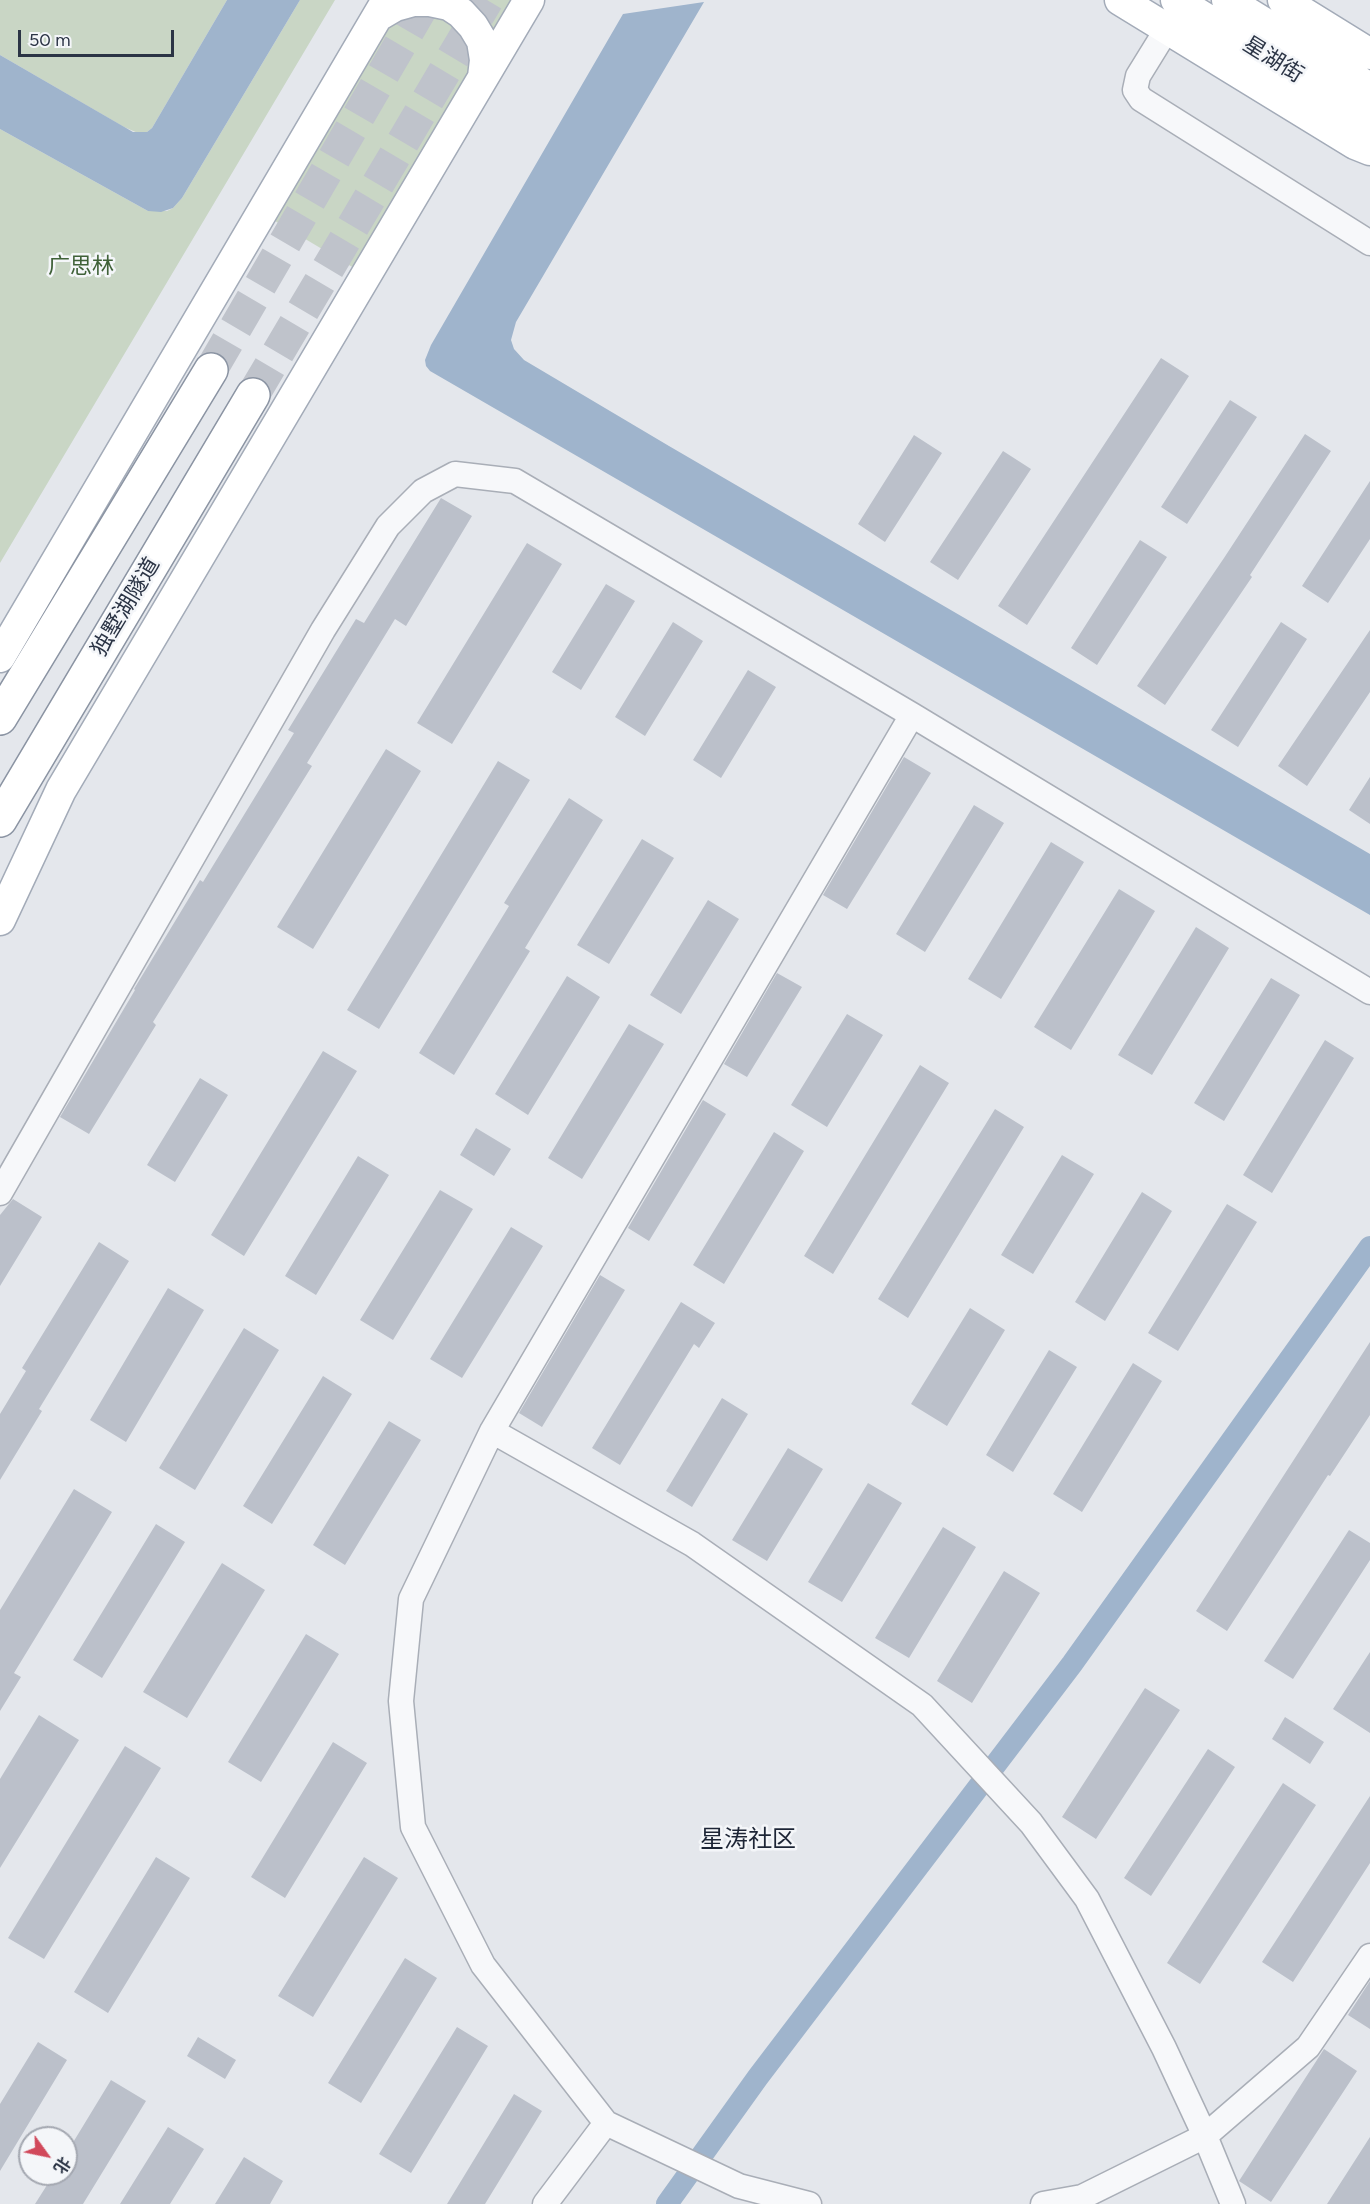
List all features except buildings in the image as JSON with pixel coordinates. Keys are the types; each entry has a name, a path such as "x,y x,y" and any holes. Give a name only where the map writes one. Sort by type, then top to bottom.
{"highway":[{"path":"0,718 211,370"},
{"name":"独墅湖隧道","path":"0,820 253,395"}],"main road":[{"path":"0,920 61,790 529,0"},
{"path":"1120,0 1354,144 1370,150"},
{"name":"星湖街","path":"1176,0 1370,120"},
{"name":"星湖街","path":"1227,0 1370,88"},
{"path":"1283,0 1370,54"},
{"path":"0,657 383,8 413,1 430,1 449,5 461,13 473,26 482,41 485,60 483,77"}],"street":[{"path":"1167,29 1138,76 1135,90 1141,99 1370,243"},
{"path":"0,1193 323,630 388,526 423,491 455,474 515,481 912,715 1370,992"},
{"path":"809,2204 739,2186 606,2123 483,1965 413,1827 401,1701 411,1599 492,1431 912,715"},
{"path":"492,1431 692,1544 922,1705 1031,1823 1087,1899 1164,2048 1205,2136 1233,2204"},
{"path":"1043,2204 1082,2197 1205,2136 1308,2047 1370,1956"},
{"path":"545,2204 606,2123"}],"green space":[{"path":"0,0 227,0 152,128 147,132 138,133 0,55"},
{"name":"广思林","path":"300,0 335,0 0,563 0,129 148,211 167,211 182,198"},
{"path":"460,0 516,0 494,36"},
{"path":"419,12 448,20 464,37 469,50 471,71 359,271 270,218 385,25"}],"water":[{"path":"227,0 300,0 182,198 173,208 161,212 148,211 0,129 0,55 133,132 147,132 152,128"},
{"path":"704,2 516,322 511,340 514,349 524,360 669,446 1370,854 1370,915 430,371 426,366 425,360 431,345 623,14"}],"waterway":[{"path":"667,2204 758,2077 1072,1664 1370,1247"}],"tunnel":[{"path":"211,370 426,0"},
{"path":"253,395 487,0"}],"district":[{"name":"星涛社区","path":"748,1840"}]}
